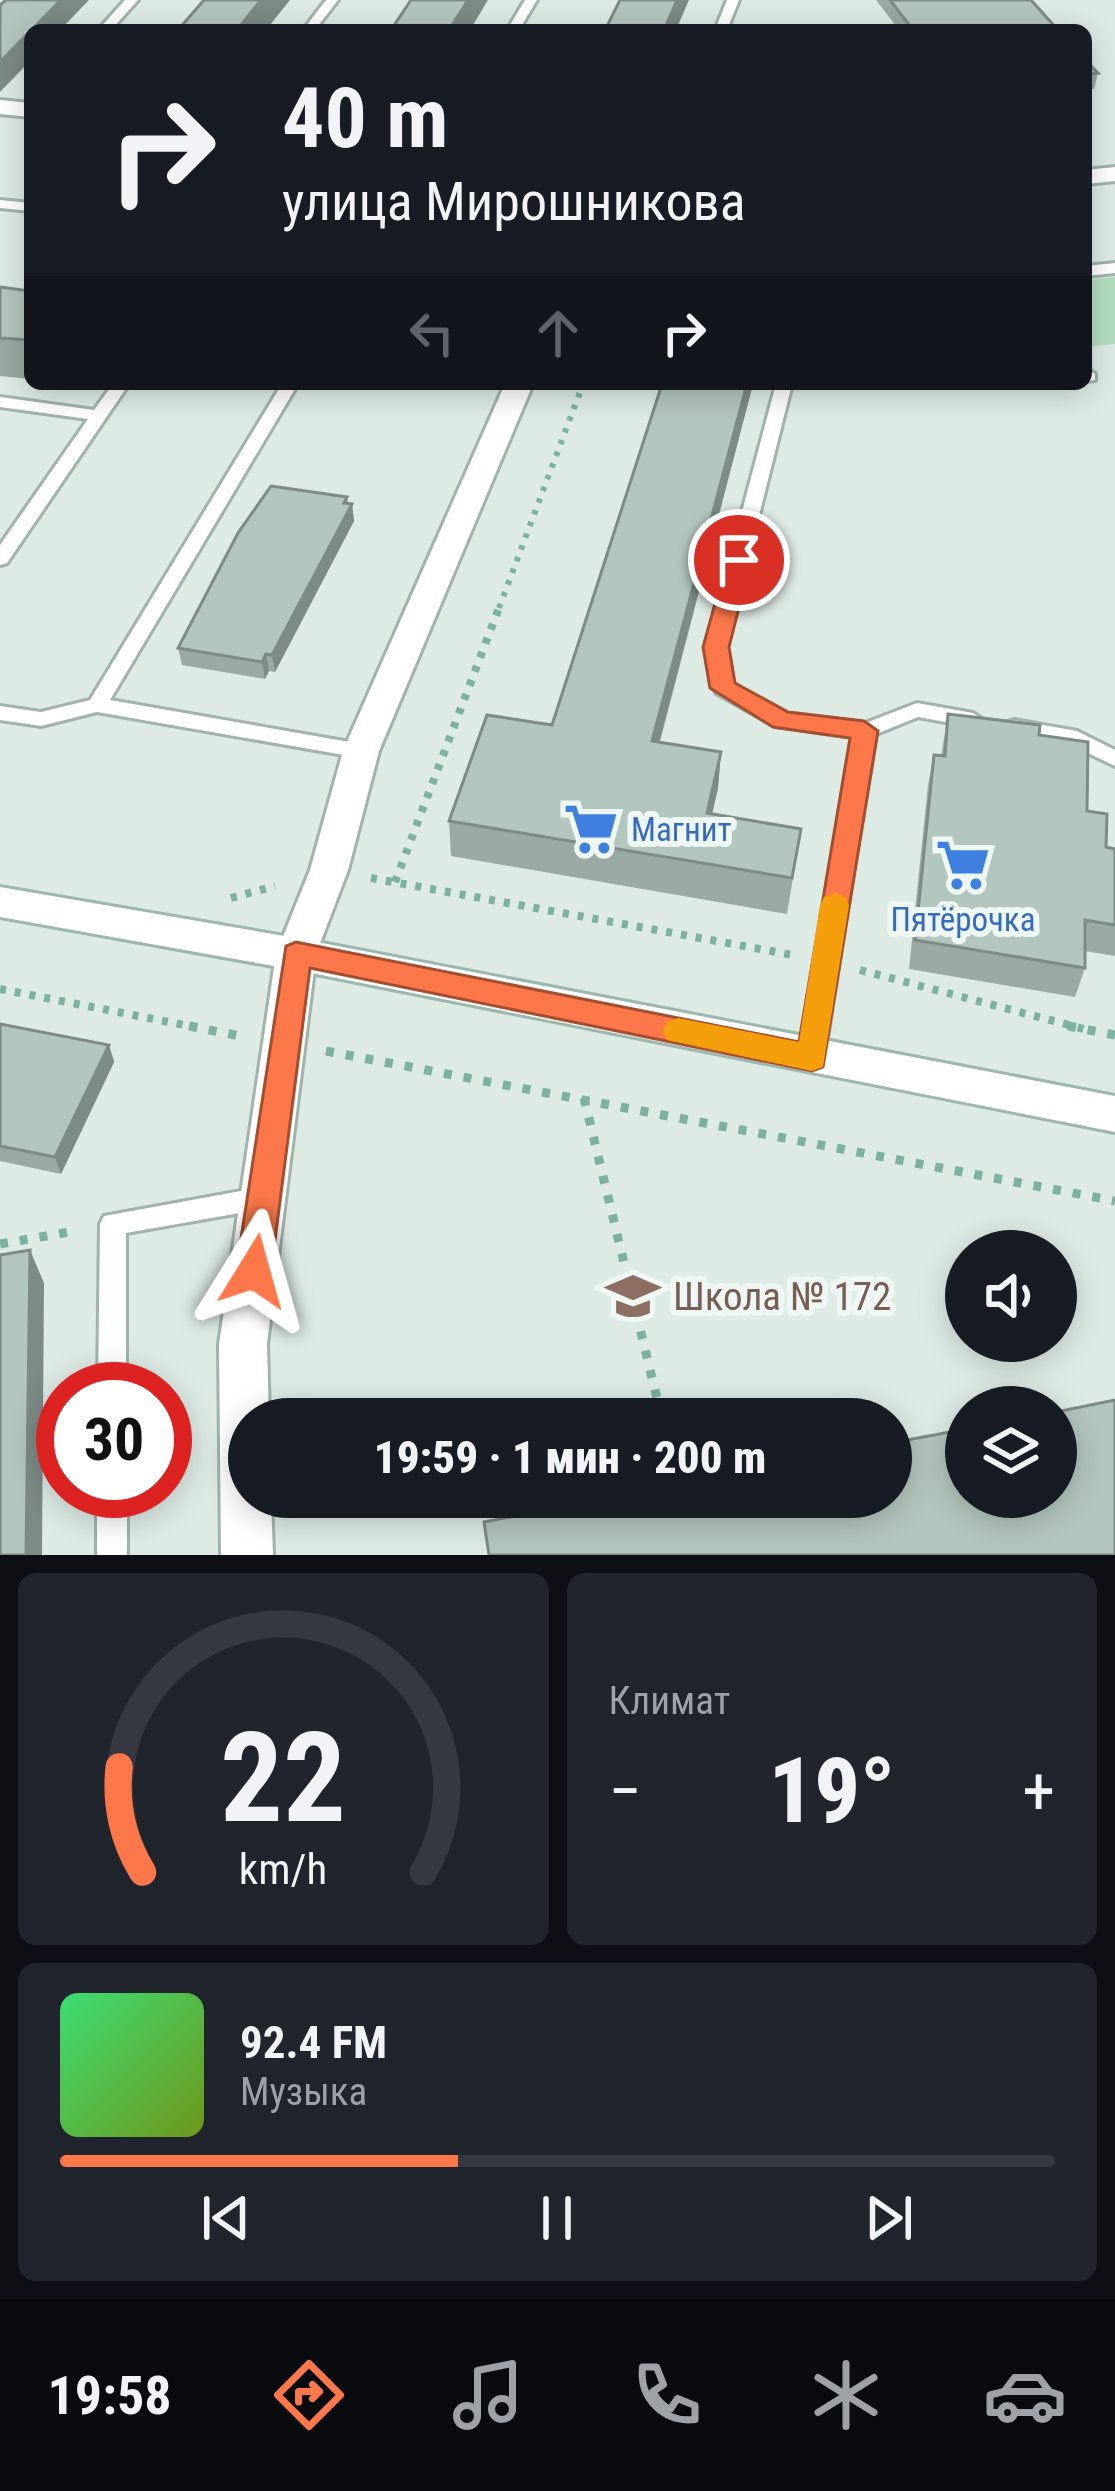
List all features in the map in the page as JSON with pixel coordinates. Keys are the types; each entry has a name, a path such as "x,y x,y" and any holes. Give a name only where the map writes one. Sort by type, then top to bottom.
{"street":[{"path":"247,1555 243,1344 296,954 329,870 361,751 516,390"},
{"path":"0,902 296,954 1115,1114"}],"lane":[{"path":"110,24 132,0"},
{"path":"314,24 332,0"},
{"path":"0,559 8,533 117,390"},
{"path":"97,706 286,390"},
{"path":"782,390 716,647 723,688 782,721 864,731 917,710 1070,736 1115,759"},
{"path":"0,403 99,416"},
{"path":"0,712 41,719 97,706 361,751"},
{"path":"812,1058 864,731"},
{"path":"112,1362 113,1224 264,1198"},
{"path":"112,1518 112,1555"}],"path":[{"path":"395,882 581,390"},
{"path":"213,903 329,870 825,961 1057,1024 1115,1035"},
{"path":"0,989 584,1096 1115,1201"},
{"path":"584,1096 657,1398"},
{"path":"0,1244 113,1224"}],"green space":[{"path":"1115,277 1115,344 1092,346 1092,279"}],"building":[{"path":"6,0 61,0 37,24 24,24 24,38 0,62 0,5"},
{"path":"204,0 261,0 242,24 183,24"},
{"path":"411,0 468,0 453,24 395,24"},
{"path":"620,0 677,0 667,24 608,24"},
{"path":"890,0 1031,0 1053,24 908,24"},
{"path":"0,287 24,290 24,340 0,338"},
{"path":"660,390 745,390 652,741 721,752 707,813 801,829 792,878 449,821 487,715 552,725"},
{"path":"271,486 347,497 344,503 352,504 272,655 266,654 262,662 178,648 238,533"},
{"path":"948,714 1040,725 1039,735 1088,742 1087,811 1107,814 1106,847 1115,849 1115,925 1085,920 1085,968 915,940 934,755 945,756"},
{"path":"0,1024 109,1045 55,1157 0,1146"},
{"path":"30,1250 26,1555 0,1555 0,1255"},
{"path":"1115,1400 1115,1555 489,1555 484,1522 505,1518 912,1518 912,1439 945,1433 945,1518 1077,1518 1077,1408"}],"slow traffic":[{"path":"678,1031 812,1058 835,905"}],"place":[{"name":"Магнит","path":"591,829"},
{"name":"Пятёрочка","path":"963,865"},
{"name":"Школа № 172","path":"633,1296"}],"route":[{"path":"254,1271 296,954 812,1058 864,731 782,721 723,688 716,647 739,560"}]}
